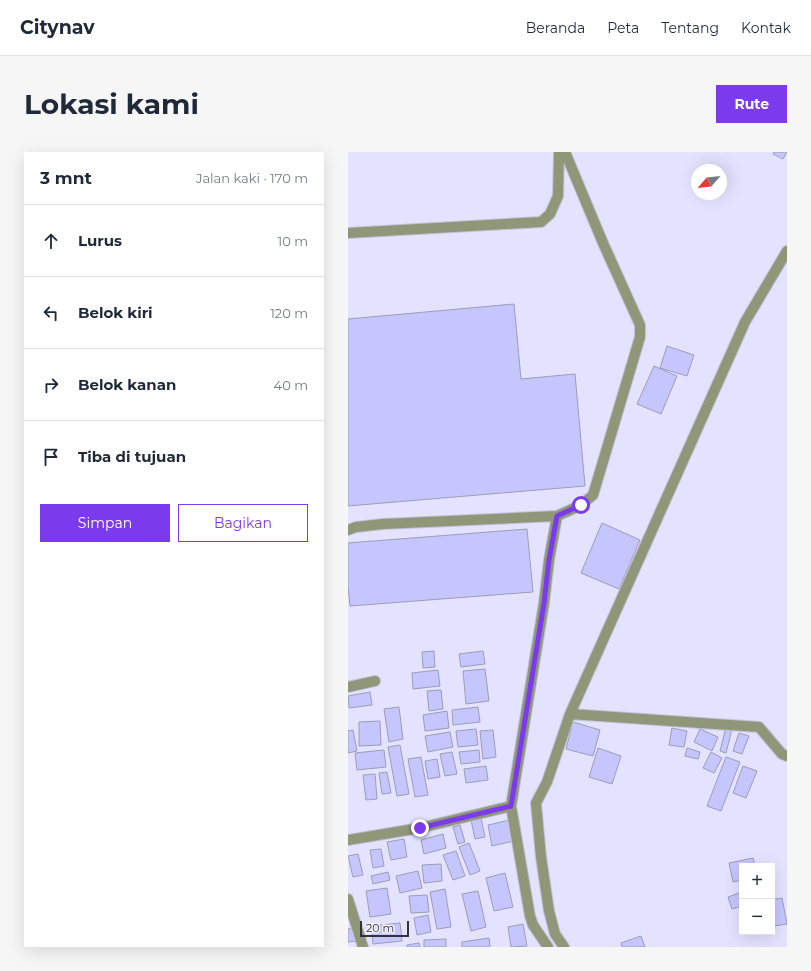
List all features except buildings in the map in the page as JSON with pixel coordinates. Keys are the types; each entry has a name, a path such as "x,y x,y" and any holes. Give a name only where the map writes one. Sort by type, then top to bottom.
{"street":[{"path":"348,233 541,222 550,214 558,196 559,152"},
{"path":"348,530 356,527 383,524 557,516 581,505 593,495 640,337 640,325 603,243 565,152"},
{"path":"564,947 555,934 549,911 540,857 536,803 547,782 570,714 745,322 787,251"},
{"path":"548,947 533,925 530,916 511,806 557,516"},
{"path":"348,687 375,681"},
{"path":"570,714 759,727 782,754 787,756"},
{"path":"348,840 420,828 511,806"},
{"path":"348,899 362,947"}],"route":[{"path":"420,828 511,806 557,516 581,505"}]}
